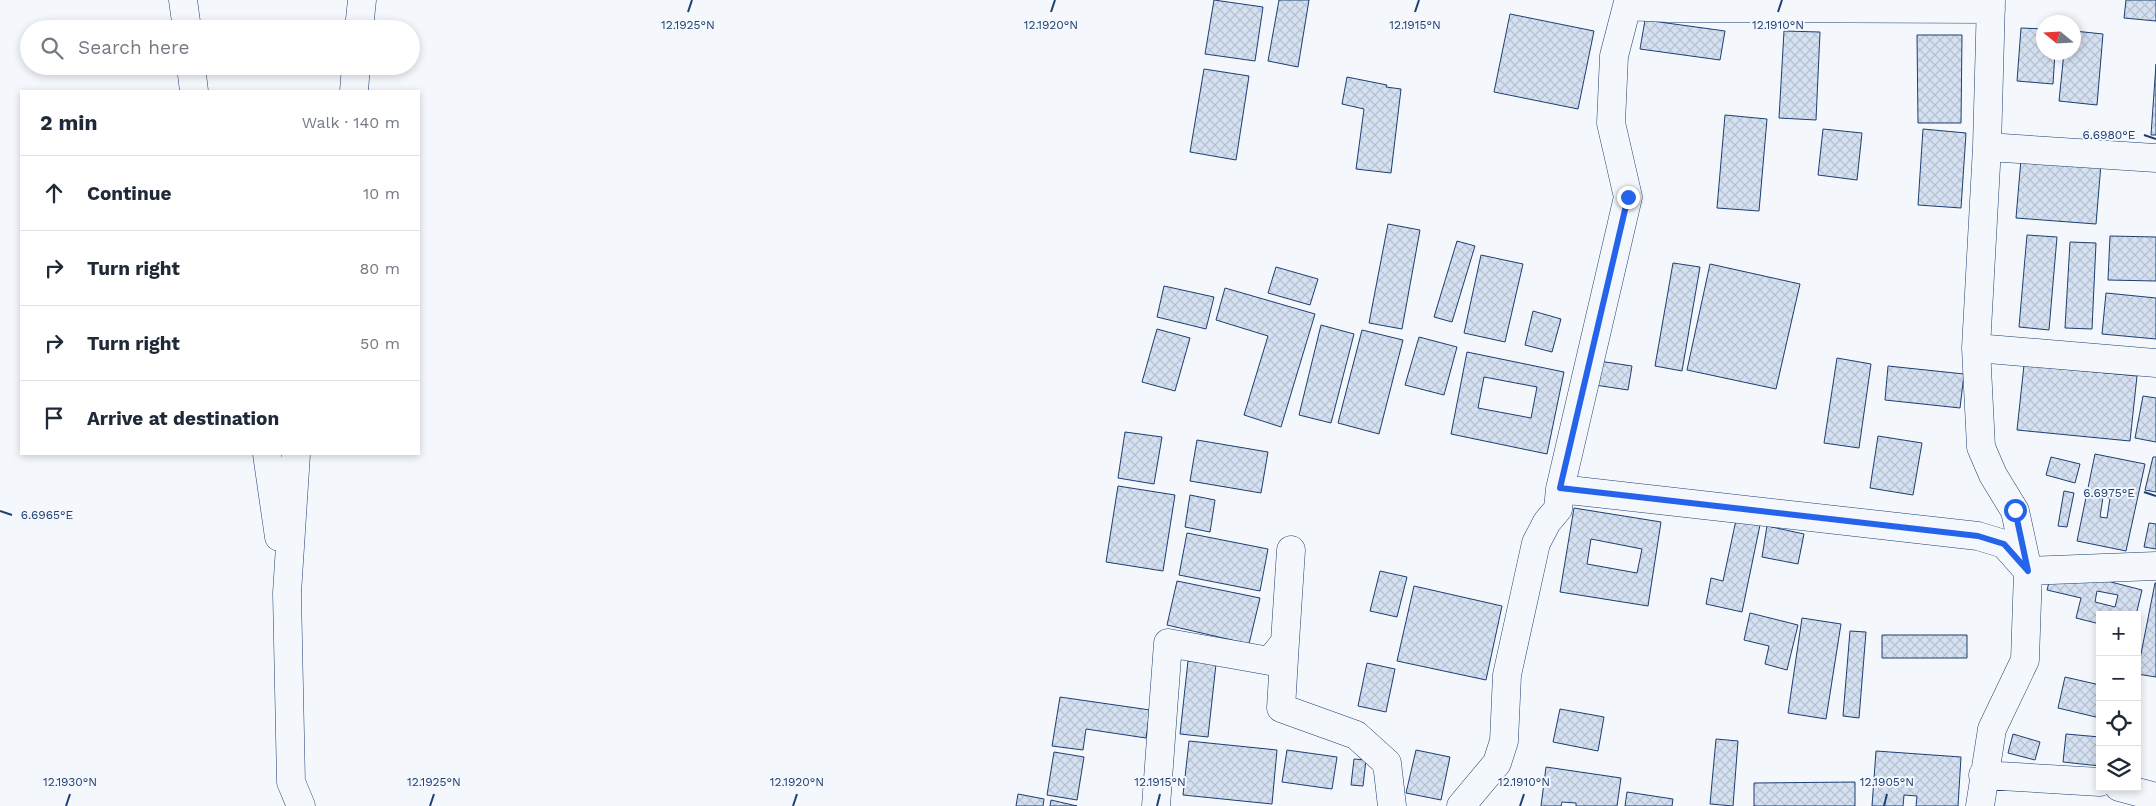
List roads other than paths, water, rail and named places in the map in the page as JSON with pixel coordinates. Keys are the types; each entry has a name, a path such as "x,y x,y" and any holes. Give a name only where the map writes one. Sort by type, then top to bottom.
{"street":[{"path":"183,0 186,20"},
{"path":"361,20 362,0"},
{"path":"1461,806 1497,763 1504,741 1507,675 1536,543 1547,522 1558,509 1560,488 1628,197 1611,123 1614,56 1627,6 1667,8 1991,5 1987,147 1976,348 1981,447 1993,475 2015,510 2028,571 2025,660 1992,729 1983,775 1980,806"},
{"path":"192,75 194,90"},
{"path":"354,90 355,75"},
{"path":"1987,147 2156,158"},
{"path":"1976,348 2156,363"},
{"path":"267,455 287,593"},
{"path":"296,455 287,593 291,782 301,806"},
{"path":"1560,488 1978,536 2004,544 2028,571"},
{"path":"1290,550 1281,708 1356,735 1387,763 1392,806"},
{"path":"2028,571 2156,566"},
{"path":"1156,806 1168,643 1270,661 1285,642"},
{"path":"1983,775 2096,782"},
{"path":"2134,791 2156,797"}]}
